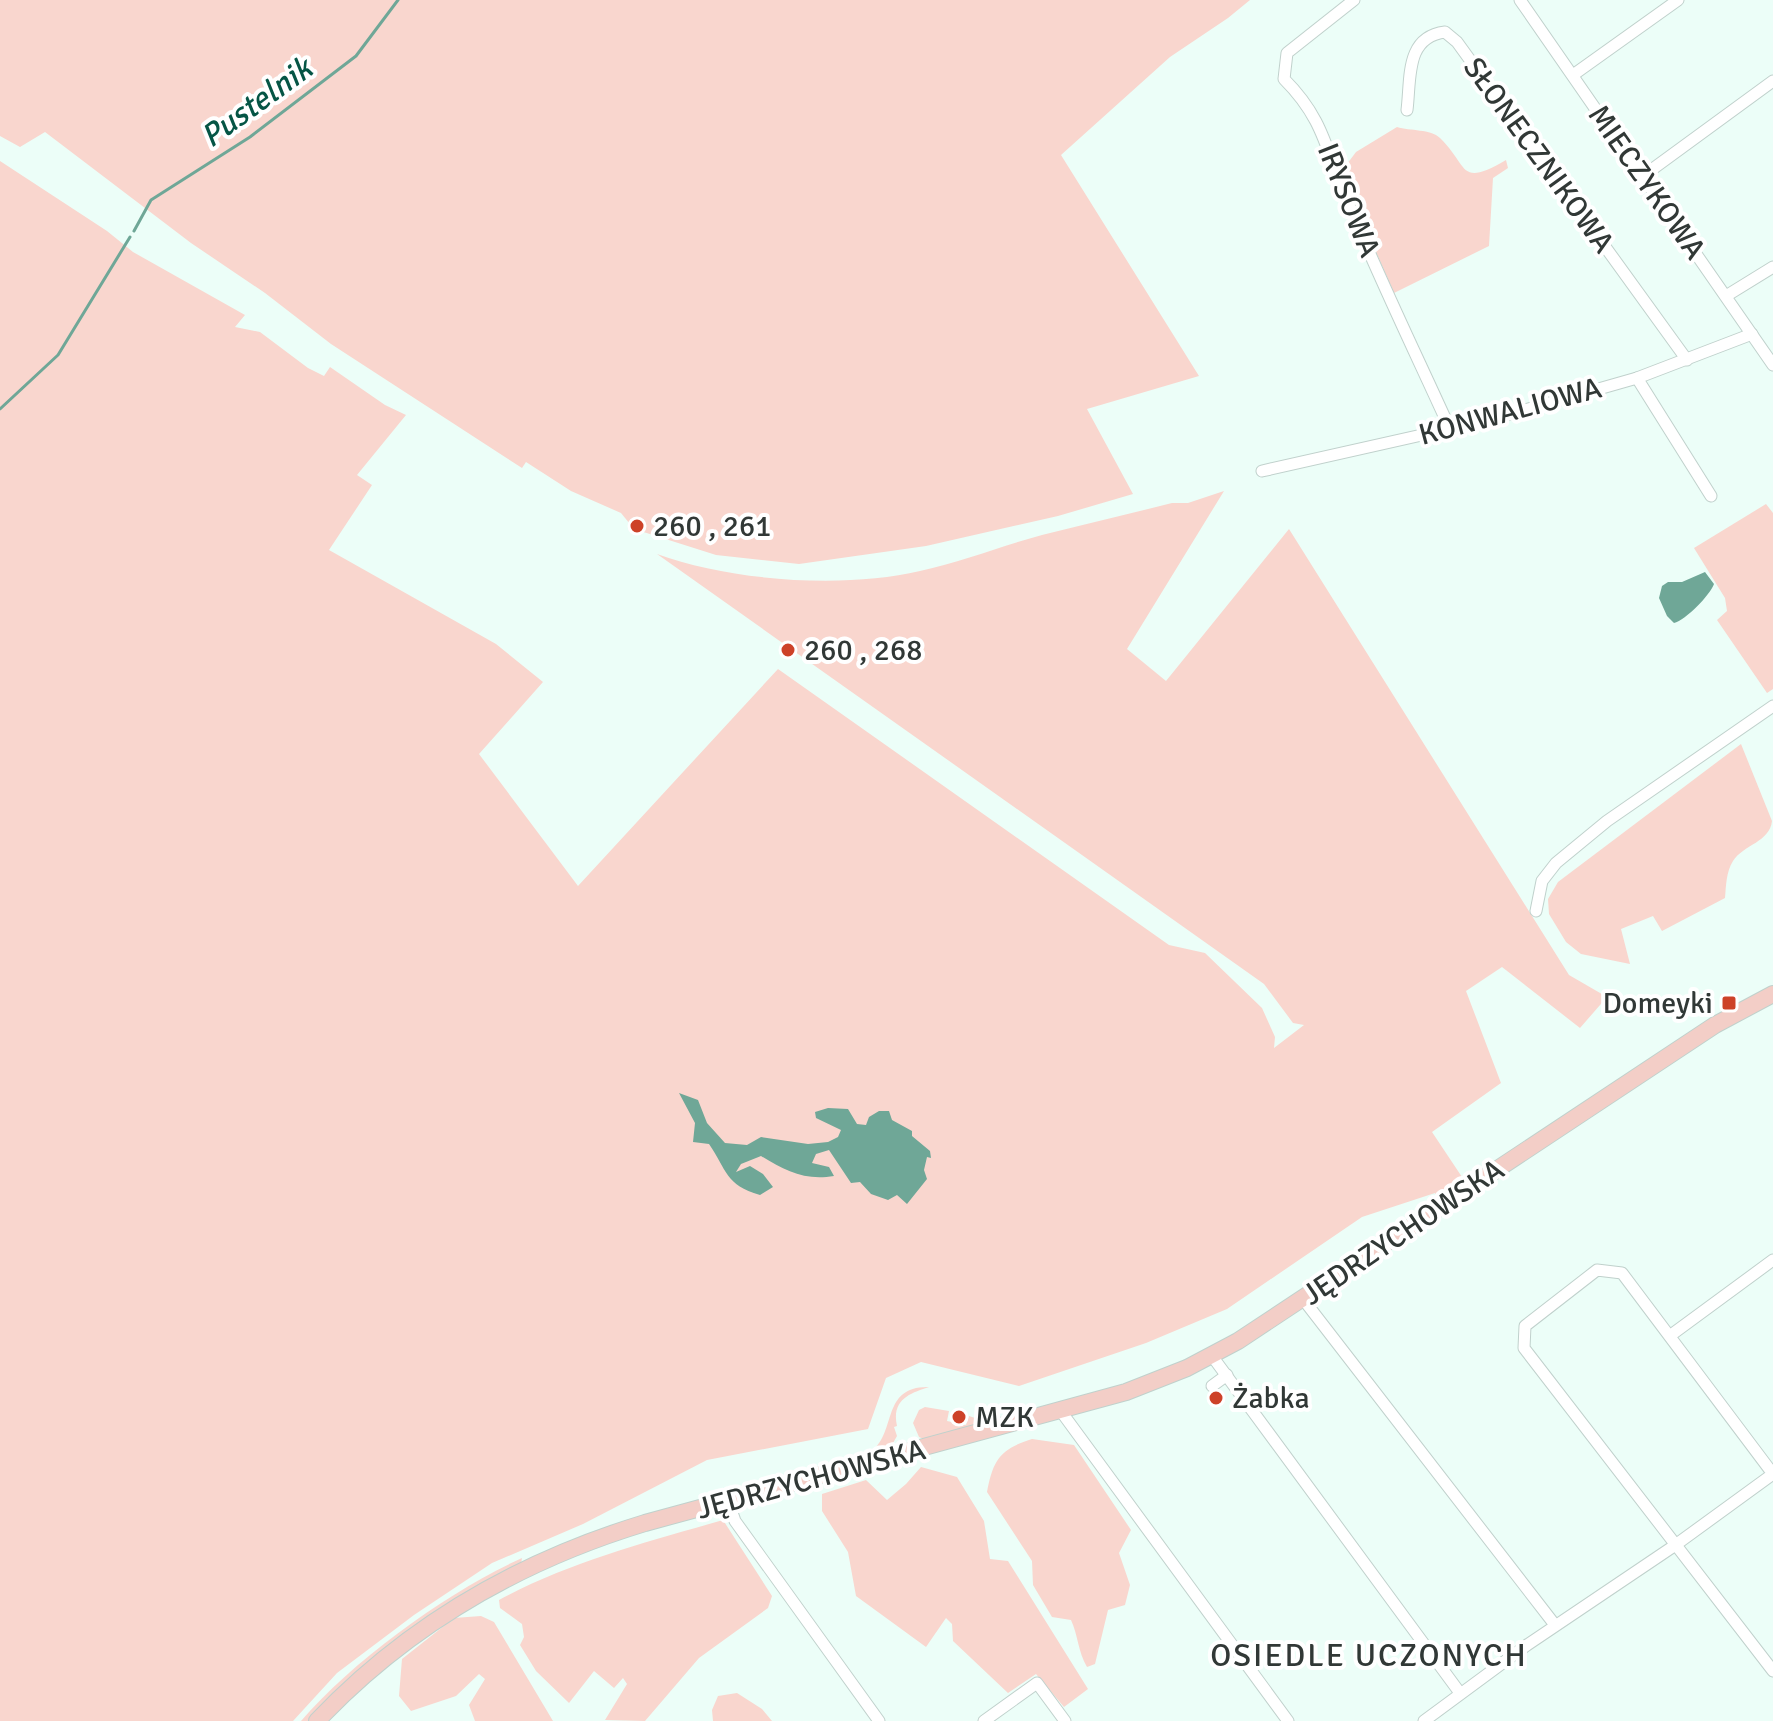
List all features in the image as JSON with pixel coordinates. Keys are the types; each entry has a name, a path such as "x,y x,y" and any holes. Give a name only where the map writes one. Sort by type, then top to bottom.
{"main road":[{"name":"JĘDRZYCHOWSKA","path":"317,1721 369,1670 437,1620 497,1582 567,1550 618,1531 1151,1383 1212,1356 1303,1299 1715,1025 1773,994"}],"street":[{"name":"IRYSOWA","path":"1354,0 1287,53 1284,79 1315,117 1345,196 1450,429"},
{"name":"MIECZYKOWA","path":"1520,0 1773,365"},
{"path":"1573,75 1678,0"},
{"name":"SŁONECZNIKOWA","path":"1407,110 1414,52 1431,34 1445,32 1457,42 1687,360"},
{"path":"1643,176 1773,81"},
{"path":"1726,296 1773,267"},
{"name":"KONWALIOWA","path":"1262,471 1493,419 1637,378 1752,334"},
{"path":"1637,378 1711,496"},
{"path":"1536,911 1542,881 1556,863 1607,821 1773,706"},
{"path":"1671,1335 1773,1260"},
{"path":"1424,1721 1555,1625 1674,1546 1773,1474 1622,1273 1597,1270 1525,1326 1524,1348 1674,1546 1773,1671"},
{"path":"1303,1299 1555,1625"},
{"path":"1212,1356 1460,1693"},
{"path":"1212,1386 1227,1375"},
{"path":"1060,1410 1288,1721"},
{"path":"728,1501 735,1521 879,1721"},
{"path":"984,1721 1037,1683 1065,1721"}],"shaded area":[{"path":"0,0 1250,0 1170,57 1061,155 1199,376 1087,409 1133,494 1058,516 926,546 799,564 716,555 634,529 621,513 571,491 526,462 522,468 331,344 45,132 20,147 0,136"},
{"path":"1397,127 1436,135 1461,165 1472,173 1506,160 1508,168 1493,178 1489,246 1394,293 1341,172 1356,152"},
{"path":"0,161 107,231 133,252 245,315 235,327 260,332 308,368 324,376 330,367 385,405 406,415 357,475 372,485 329,550 496,644 543,682 479,754 578,886 778,669 1169,945 1205,953 1262,1008 1275,1037 1274,1048 1304,1025 1293,1023 1264,984 657,554 718,571 752,576 823,581 890,577 966,559 1074,527 1172,503 1188,503 1224,491 1127,649 1166,681 1289,529 1569,975 1607,997 1580,1028 1502,967 1466,991 1501,1083 1432,1132 1466,1183 1362,1217 1227,1309 1146,1343 1019,1386 921,1362 886,1378 868,1429 707,1460 583,1524 492,1563 414,1615 337,1673 293,1721 0,1721"},
{"path":"1766,504 1773,513 1773,689 1767,693 1717,620 1727,611 1725,598 1694,548"},
{"path":"1705,572 1714,584 1712,589 1691,612 1674,623 1667,616 1659,598 1662,586"},
{"path":"1741,744 1772,821 1766,834 1733,861 1725,898 1662,931 1653,916 1621,929 1630,964 1581,954 1566,942 1549,914 1548,899 1558,882"},
{"path":"679,1093 698,1100 707,1123 725,1143 747,1145 761,1137 808,1144 828,1142 838,1137 841,1130 816,1118 815,1112 828,1108 848,1109 857,1124 866,1125 869,1117 879,1111 889,1111 892,1120 912,1131 912,1136 930,1151 931,1158 927,1157 924,1170 927,1179 907,1204 897,1195 888,1200 871,1194 860,1182 851,1183 829,1150 816,1154 812,1163 829,1167 834,1176 796,1174 761,1156 741,1164 736,1172 750,1166 763,1174 773,1187 760,1195 748,1191 733,1181 709,1144 693,1142 695,1123"},
{"path":"929,1387 909,1395 900,1403 897,1426 894,1427 897,1436 889,1450 746,1491 745,1486 872,1451 880,1442 896,1402 903,1394"},
{"path":"925,1407 949,1411 947,1421 966,1425 969,1416 975,1418 977,1426 926,1440 919,1437 913,1423 919,1410"},
{"path":"1032,1439 1074,1445 1131,1530 1119,1553 1130,1585 1125,1605 1108,1610 1095,1664 1087,1667 1071,1620 1052,1617 1033,1585 1032,1561 987,1492 1000,1457 1012,1447"},
{"path":"921,1467 957,1477 984,1521 990,1559 1008,1561 1088,1689 1064,1707 1036,1674 1008,1693 953,1641 952,1624 946,1618 926,1647 856,1596 848,1552 822,1511 822,1494 866,1480 887,1500"},
{"path":"723,1520 772,1596 768,1608 699,1658 645,1721 605,1720 627,1684 623,1678 614,1688 594,1671 569,1703 536,1671 520,1645 524,1637 522,1624 500,1608 499,1600 581,1564"},
{"path":"522,1558 521,1564 310,1721 301,1721 348,1674 404,1629 464,1589"},
{"path":"481,1616 494,1622 553,1721 475,1721 469,1705 485,1679 479,1674 456,1696 411,1711 399,1696 402,1659 454,1618"},
{"path":"737,1693 762,1709 772,1721 713,1721 712,1710 718,1696"}],"waterway":[{"name":"Pustelnik","path":"134,231 151,200 250,137 356,56 398,0"},
{"name":"Pustelnik","path":"0,409 58,355 130,237"}],"place":[{"name":"260 , 261","path":"637,526"},
{"name":"260 , 268","path":"788,650"},
{"name":"Domeyki","path":"1729,1003"},
{"name":"Żabka","path":"1216,1398"},
{"name":"MZK","path":"959,1417"}],"district":[{"name":"OSIEDLE UCZONYCH","path":"1369,1655"}]}
